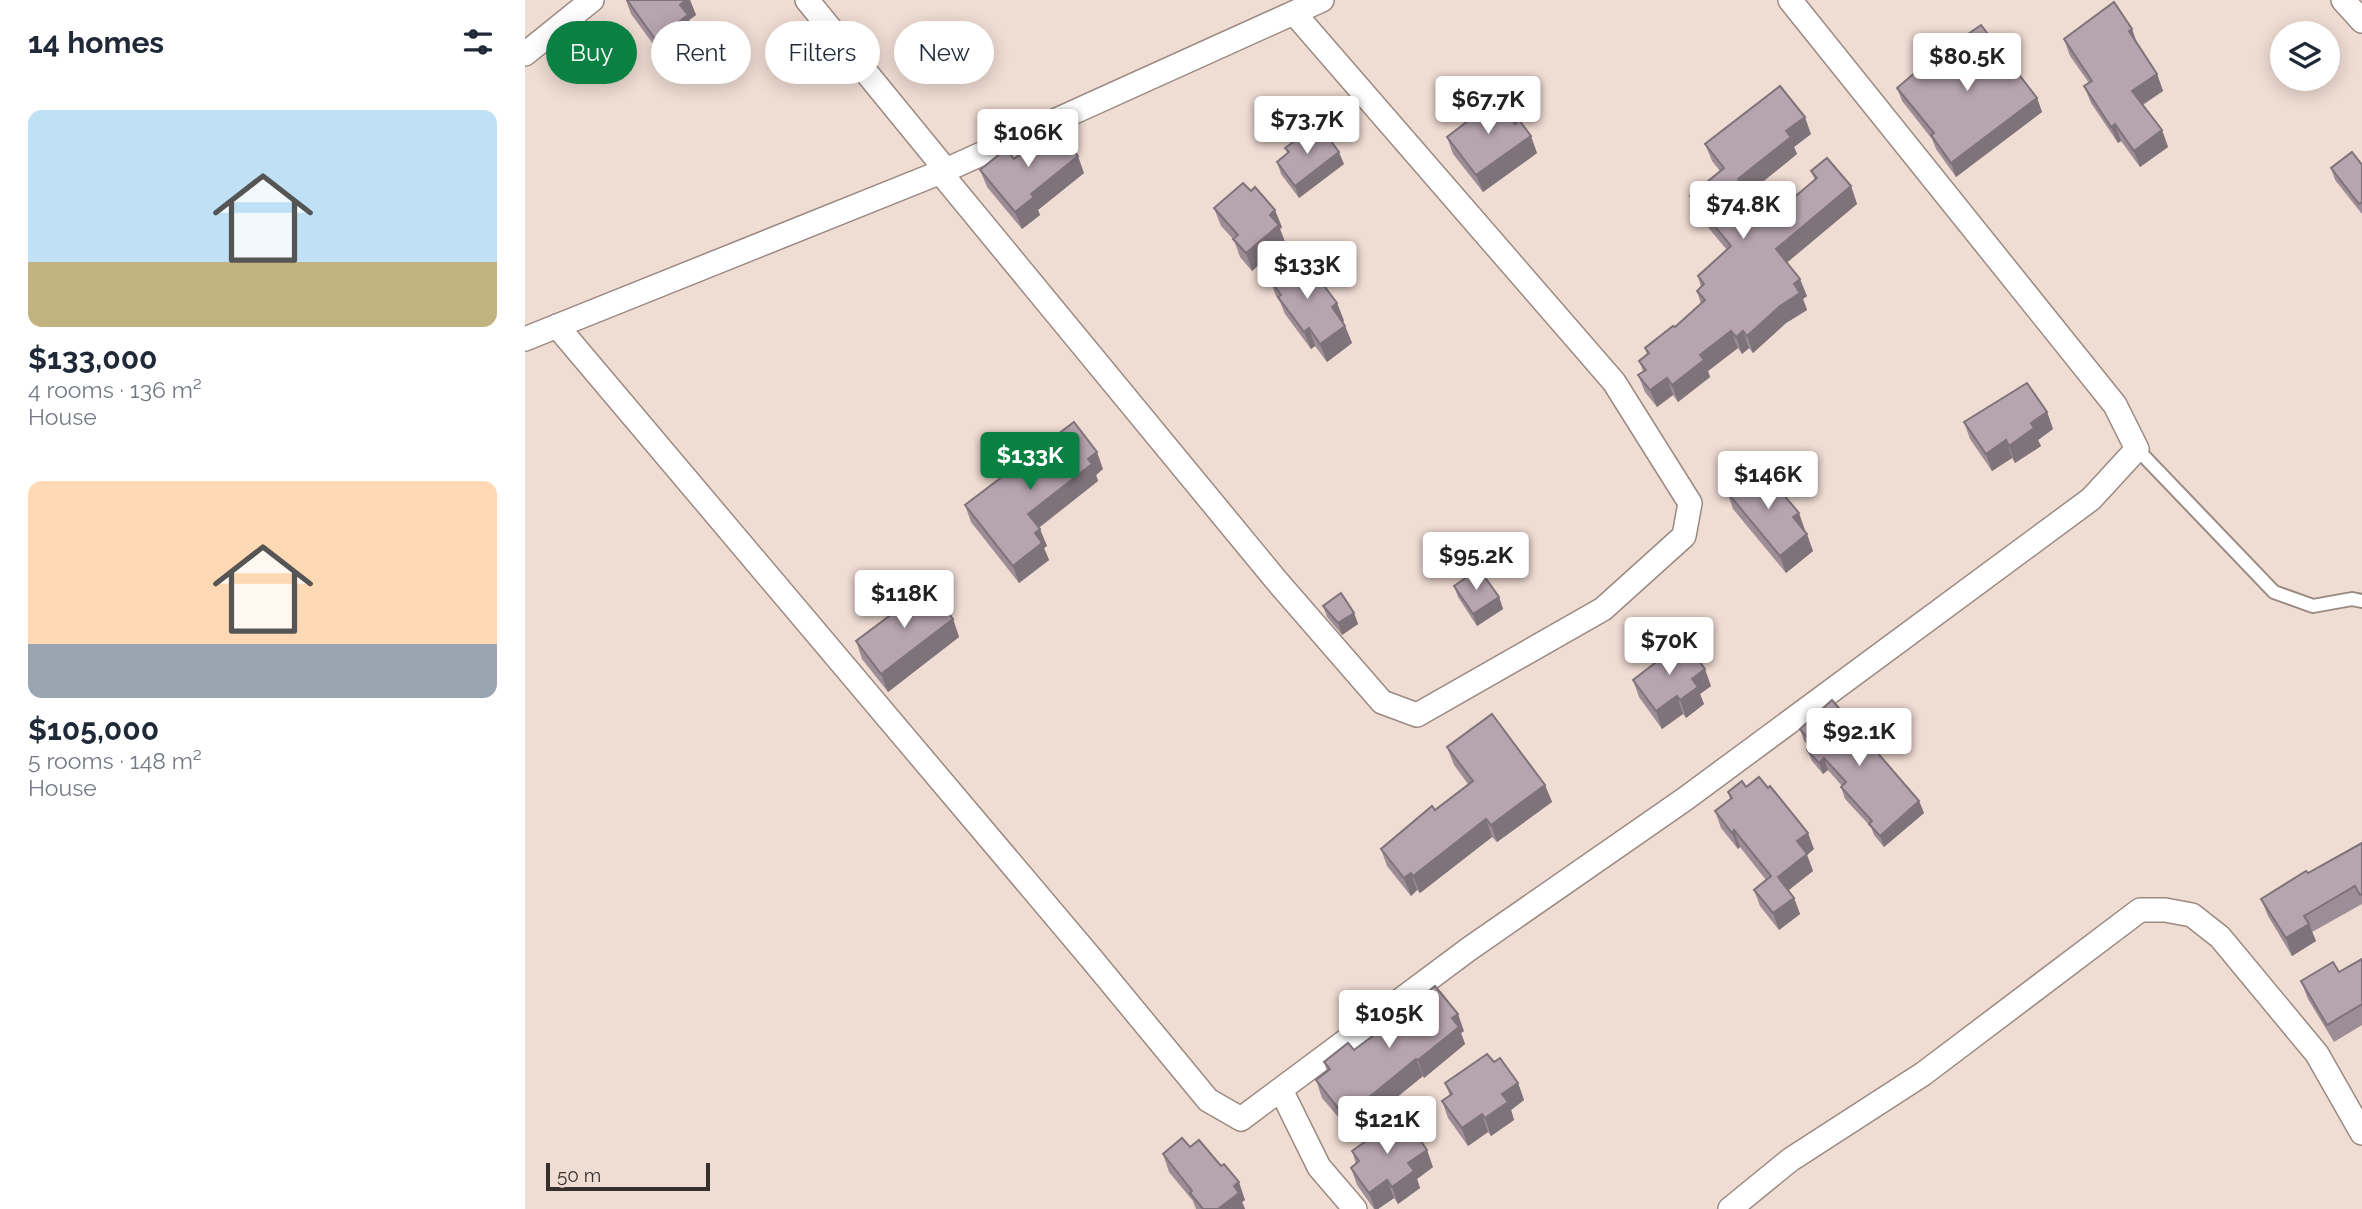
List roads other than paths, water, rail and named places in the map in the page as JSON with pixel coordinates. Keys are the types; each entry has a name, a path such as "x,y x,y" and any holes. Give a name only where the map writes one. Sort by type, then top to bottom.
{"street":[{"path":"525,54 592,0"},
{"path":"807,0 1267,569 1382,702 1417,715 1603,609 1684,536 1690,503 1614,382 1294,13"},
{"path":"525,339 943,171 1321,0"},
{"path":"557,326 1090,957 1207,1100 1241,1119 1469,949 1685,799 2091,499 2137,449 2115,405 1790,0"},
{"path":"2343,0 2362,21"},
{"path":"1730,1209 1790,1160 1923,1074 2140,910 2165,910 2192,915 2220,937 2318,1054 2362,1132"},
{"path":"1281,1090 1319,1167 1355,1209"}],"lane":[{"path":"2137,449 2274,592 2313,606 2352,598 2362,601"}]}
